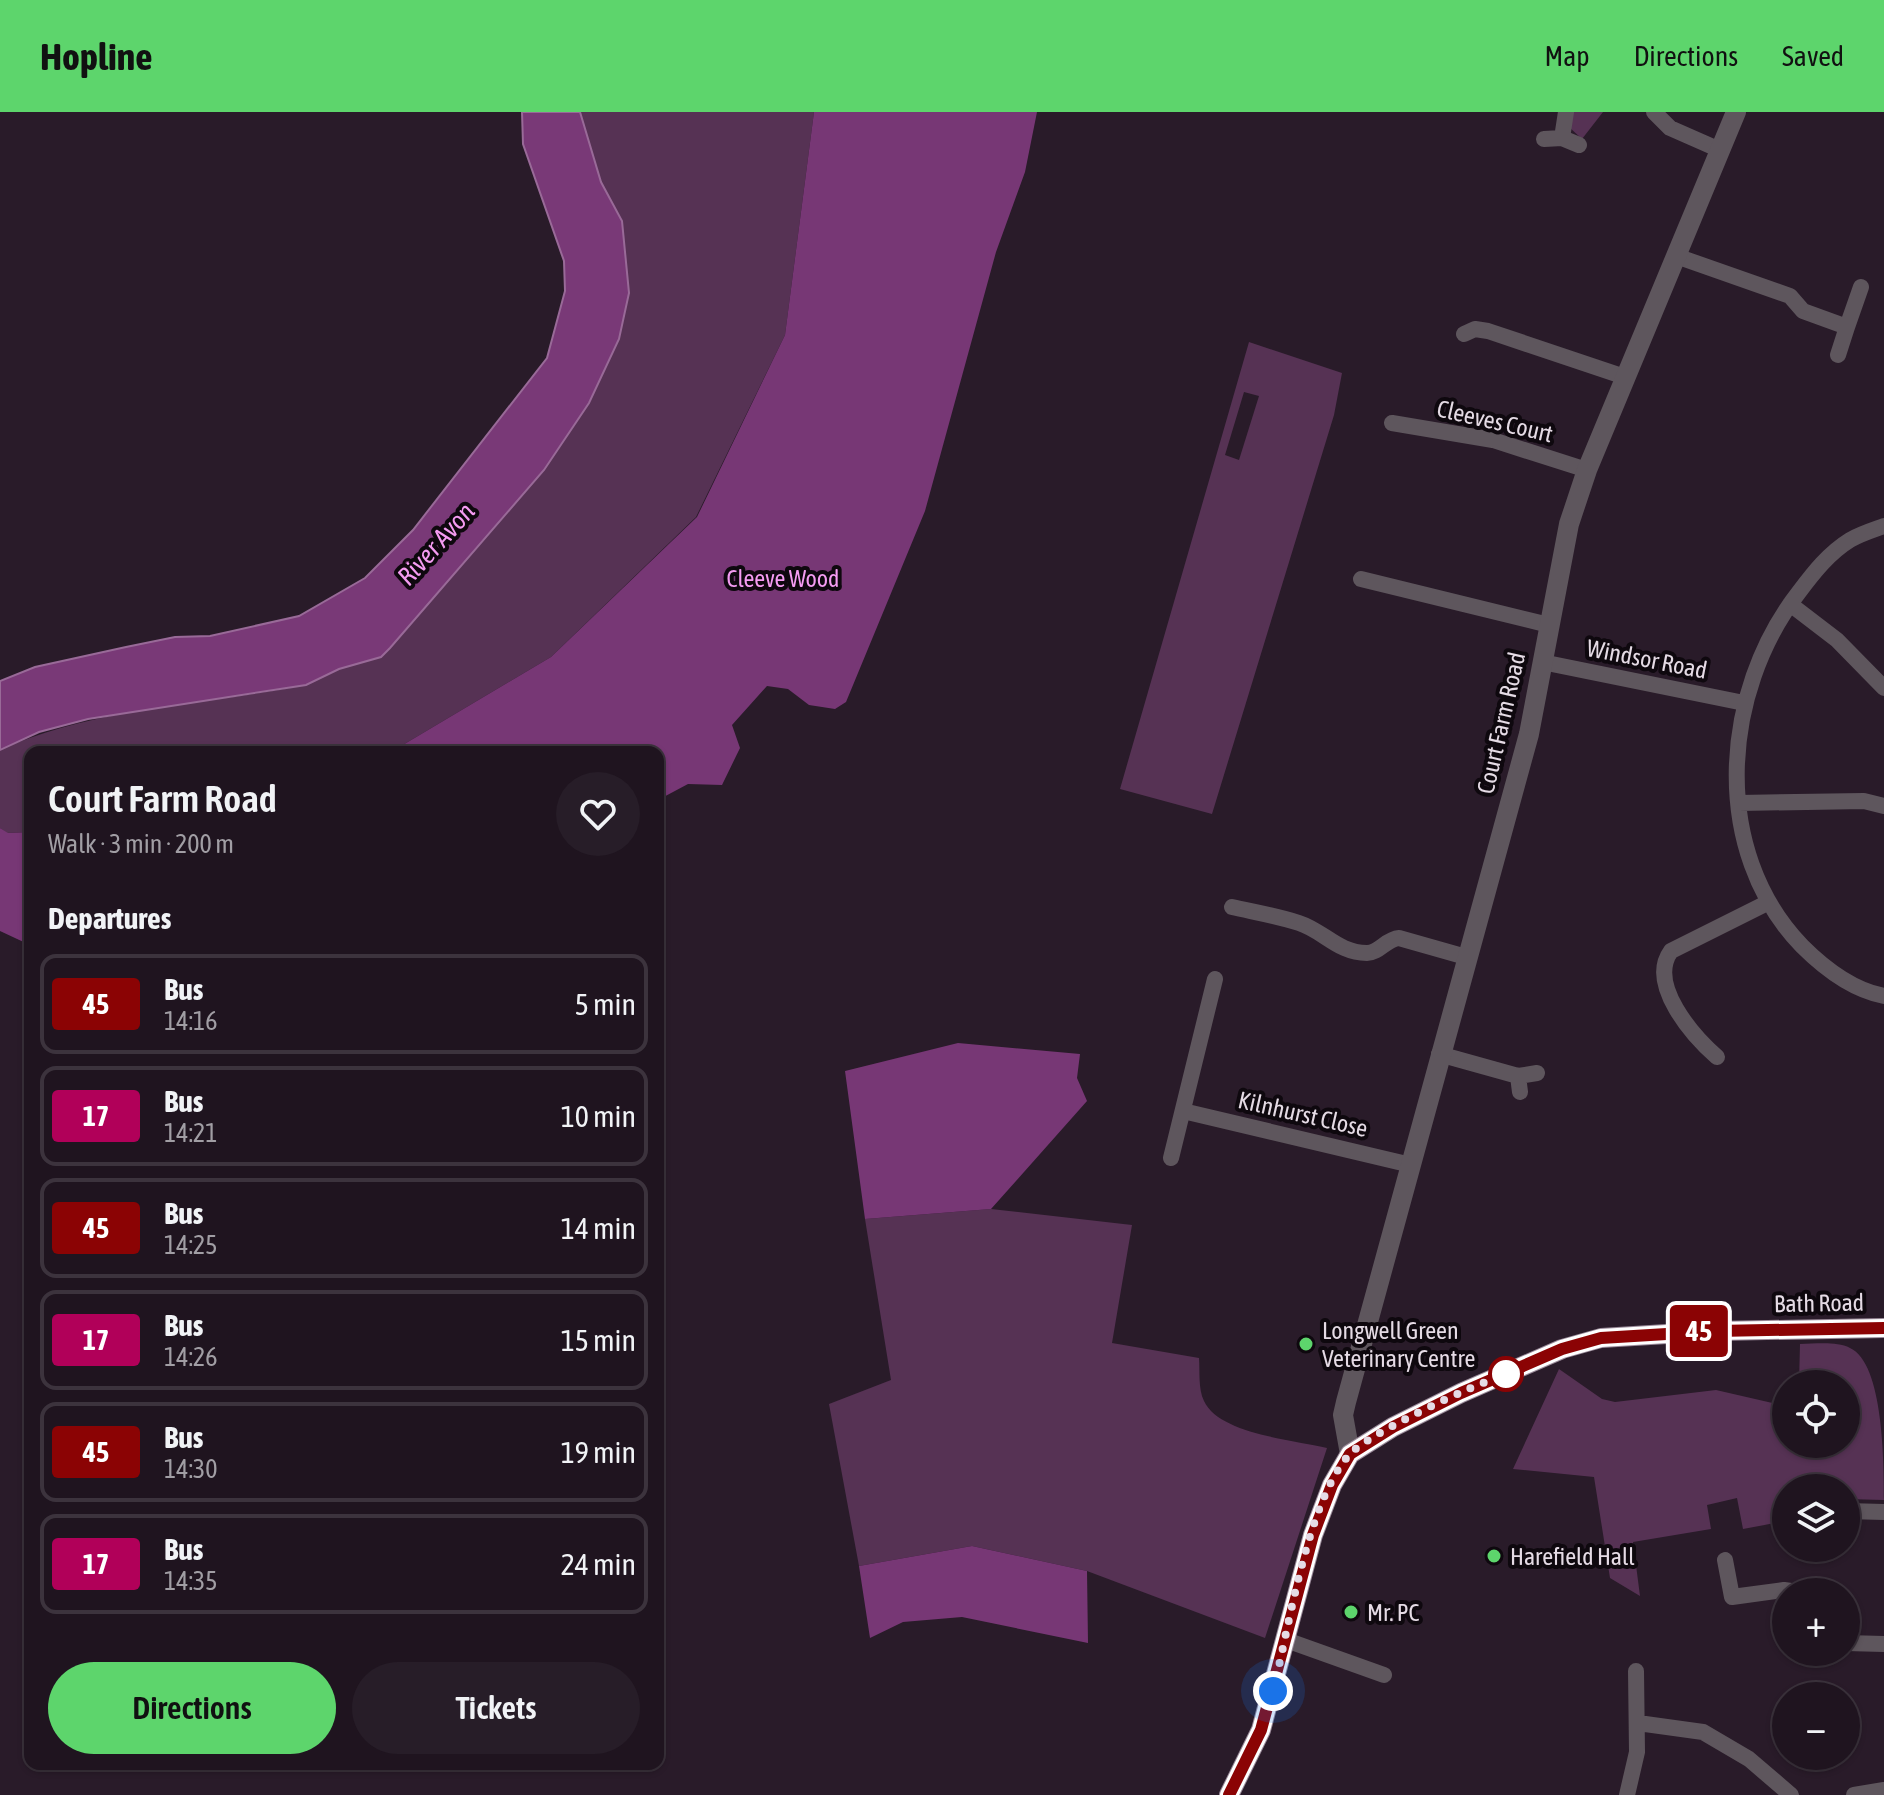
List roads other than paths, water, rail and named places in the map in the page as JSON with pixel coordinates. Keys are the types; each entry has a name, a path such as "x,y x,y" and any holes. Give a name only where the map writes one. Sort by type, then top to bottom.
{"main road":[{"name":"Bath Road","path":"1350,1454 1393,1427 1461,1393 1562,1349 1601,1338 1716,1331 1884,1328"},
{"path":"1229,1795 1261,1730 1320,1514 1350,1454"}],"street":[{"path":"1562,138 1566,112"},
{"path":"1654,112 1670,128 1720,150"},
{"name":"Court Farm Road","path":"1350,1454 1343,1415 1439,1054 1529,734 1569,524 1587,470 1736,112"},
{"path":"1544,139 1562,138 1579,145"},
{"path":"1676,256 1790,296 1803,311 1847,327"},
{"path":"1838,355 1861,287"},
{"path":"1464,334 1475,329 1488,331 1625,377"},
{"name":"Cleeves Court","path":"1392,423 1493,440 1587,470"},
{"path":"1884,526 1850,540 1822,562 1790,604 1757,664 1744,703 1736,753 1745,849 1767,903 1809,953 1839,977 1884,996"},
{"path":"1361,579 1549,625"},
{"path":"1790,604 1837,640 1884,688"},
{"name":"Windsor Road","path":"1542,662 1744,703"},
{"path":"1739,803 1864,801 1884,806"},
{"path":"1717,1057 1696,1049 1672,998 1664,972 1664,960 1671,951 1767,903"},
{"path":"1232,907 1299,923 1328,943 1365,954 1373,952 1389,939 1399,938 1466,957"},
{"path":"1171,1158 1215,979"},
{"path":"1439,1054 1519,1084 1537,1073"},
{"name":"Kilnhurst Close","path":"1183,1111 1411,1165"},
{"path":"1860,1511 1884,1512"},
{"path":"1725,1560 1732,1597 1772,1592"},
{"path":"1286,1640 1384,1675"},
{"path":"1860,1643 1884,1644"},
{"path":"1627,1795 1637,1752 1636,1671"},
{"path":"1638,1723 1703,1732 1749,1759 1791,1795"},
{"path":"1854,1795 1884,1790"}],"water":[{"name":"River Avon","path":"522,112 580,112 601,182 622,221 629,293 619,339 589,403 544,470 381,657 339,669 306,685 88,719 39,732 0,750 0,681 35,667 126,647 175,637 210,636 299,616 365,578 413,530 547,358 565,291 564,261 523,144"}],"place":[{"name":"Longwell Green Veterinary Centre","path":"1306,1344"},
{"name":"Harefield Hall","path":"1494,1556"},
{"name":"Mr. PC","path":"1351,1612"}],"park label":[{"name":"Cleeve Wood","path":"783,578"}]}
